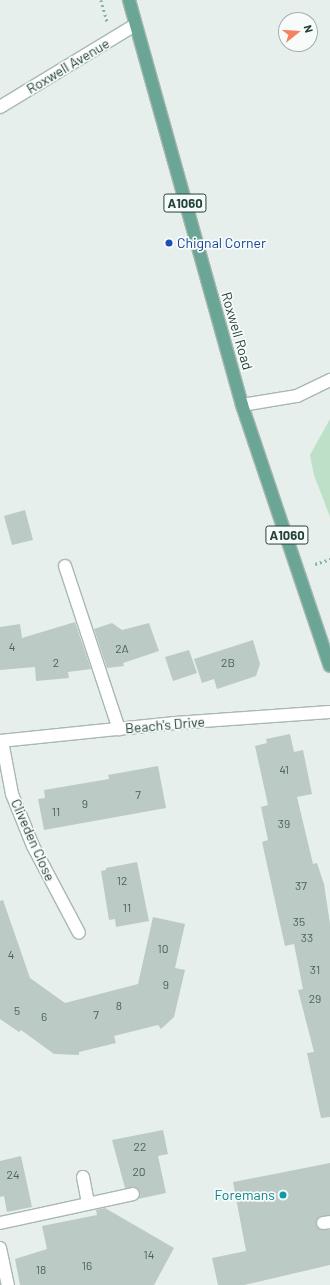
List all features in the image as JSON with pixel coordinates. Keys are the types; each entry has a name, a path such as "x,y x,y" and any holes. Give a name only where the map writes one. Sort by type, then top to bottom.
{"main road":[{"name":"Roxwell Road","path":"129,0 242,406 330,666"}],"street":[{"name":"Roxwell Avenue","path":"0,107 135,25"},
{"path":"242,406 297,396 330,380"},
{"path":"64,566 119,729"},
{"name":"Beach's Drive","path":"1,741 119,729 330,712"},
{"name":"Cliveden Close","path":"1,741 12,794 33,846 79,933"},
{"path":"83,1177 88,1203"},
{"path":"0,1223 133,1194"},
{"path":"0,1248 8,1285"}],"green space":[{"path":"330,419 330,517 314,475 310,455"}],"building":[{"path":"25,510 33,540 12,545 4,516"},
{"path":"75,622 91,669 68,672 69,678 36,681 35,667 0,670 0,627 20,624 22,638"},
{"path":"112,623 122,630 149,623 159,651 123,663 124,666 107,668 94,629"},
{"path":"253,640 260,664 256,676 217,689 214,679 202,683 194,659"},
{"path":"189,650 197,673 173,681 165,657"},
{"path":"290,734 294,752 303,750 312,794 297,797 313,864 317,863 324,884 330,924 330,1117 321,1118 307,1053 314,1052 298,990 303,989 294,944 285,946 262,842 268,840 261,807 268,805 255,746 267,743 266,739"},
{"path":"158,766 166,808 44,830 38,799 45,798 44,790 109,779 108,775"},
{"path":"137,862 149,921 116,927 115,919 109,920 101,871 106,870 106,868"},
{"path":"3,900 30,978 65,1003 138,984 153,917 185,924 175,968 185,970 174,1017 161,1029 158,1025 114,1036 116,1043 79,1052 79,1055 54,1054 21,1030 19,1032 0,1019 0,901"},
{"path":"163,1130 168,1154 158,1156 166,1193 138,1199 140,1193 138,1189 125,1188 112,1140"},
{"path":"21,1156 32,1207 7,1212 4,1196 0,1197 0,1161"},
{"path":"330,1163 330,1215 319,1217 316,1224 320,1230 330,1230 330,1265 244,1285 218,1285 212,1258 246,1251 233,1182"},
{"path":"105,1208 174,1248 154,1285 20,1285 15,1259 47,1249 42,1226 97,1215 96,1210"}],"place":[{"name":"Chignal Corner","path":"169,243"},
{"name":"Foremans","path":"283,1195"}]}
